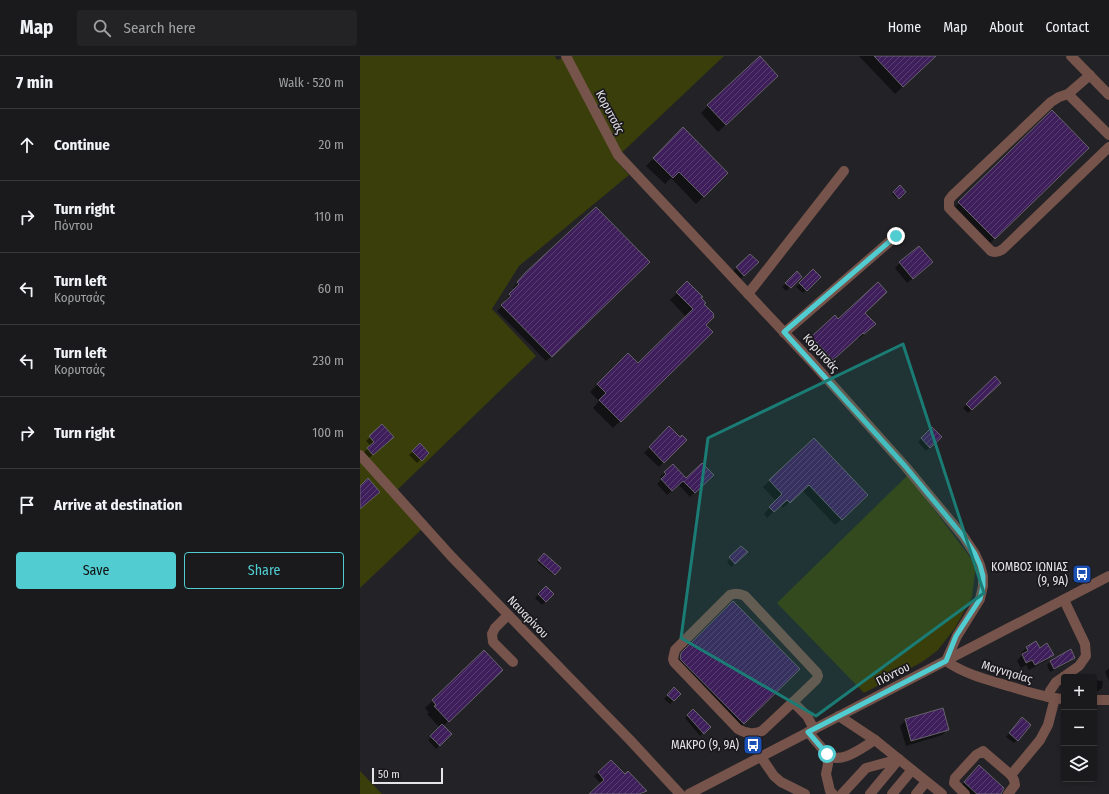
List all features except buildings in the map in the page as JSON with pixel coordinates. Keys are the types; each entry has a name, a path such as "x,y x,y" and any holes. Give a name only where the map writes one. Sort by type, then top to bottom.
{"street":[{"name":"Κορυτσάς","path":"566,56 618,155 784,332 905,466 963,536 975,554 982,570 983,586 980,599 956,636 946,661"},
{"path":"1071,56 1109,95"},
{"path":"1090,75 1068,94 1051,102 952,196 948,204 952,212 991,251 999,251 1004,249 1109,147"},
{"path":"1068,94 1109,135"},
{"path":"748,294 844,171"},
{"path":"784,332 896,236"},
{"name":"Ναυαρίνου","path":"360,455 451,556 630,740 680,794"},
{"name":"Πόντου","path":"688,794 1109,576"},
{"path":"737,593 741,594 745,596 817,673 818,676 816,680 793,702 762,731 757,734 744,733 738,729 674,662 673,655 675,650 730,595 737,593"},
{"path":"1011,775 1040,740 1048,725 1056,698 1050,690 1056,682 1078,666 1086,656 1085,644 1064,600"},
{"path":"508,615 495,628 492,634 493,642 513,662"},
{"name":"Μαγνησίας","path":"946,661 956,668 986,680 1056,698"},
{"path":"1097,700 1109,700"},
{"path":"793,702 807,716 811,731 829,756 840,758 875,740"},
{"path":"839,716 875,740 941,794"},
{"path":"965,794 955,785 955,778 979,752 983,751 1011,775 1014,780 1015,785 1008,794"},
{"path":"827,754 828,764 826,774 830,791 833,794"},
{"path":"760,757 774,776 781,782 805,794"},
{"path":"842,794 866,768 899,759"},
{"path":"870,794 899,759"},
{"path":"892,794 912,770"},
{"path":"916,794 926,782"}],"highlighted area":[{"path":"903,344 984,593 816,716 681,638 708,438"}],"green space":[{"path":"360,56 555,56 557,60 569,56 724,56 615,159 629,175 519,266 492,309 536,356 392,495 422,529 360,588"},
{"path":"908,475 976,565 972,597 955,628 937,651 922,662 864,693 777,603"},
{"path":"360,771 382,794 360,794"}],"place":[{"name":"ΚΟΜΒΟΣ ΙΩΝΙΑΣ (9, 9Α)","path":"1082,574"},
{"name":"ΜΑΚΡΟ (9, 9Α)","path":"753,745"}],"route":[{"path":"827,754 820,748 808,732 946,661 956,636 980,599 983,586 983,576 980,565 975,554 963,536 905,466 784,332 896,236"}]}
